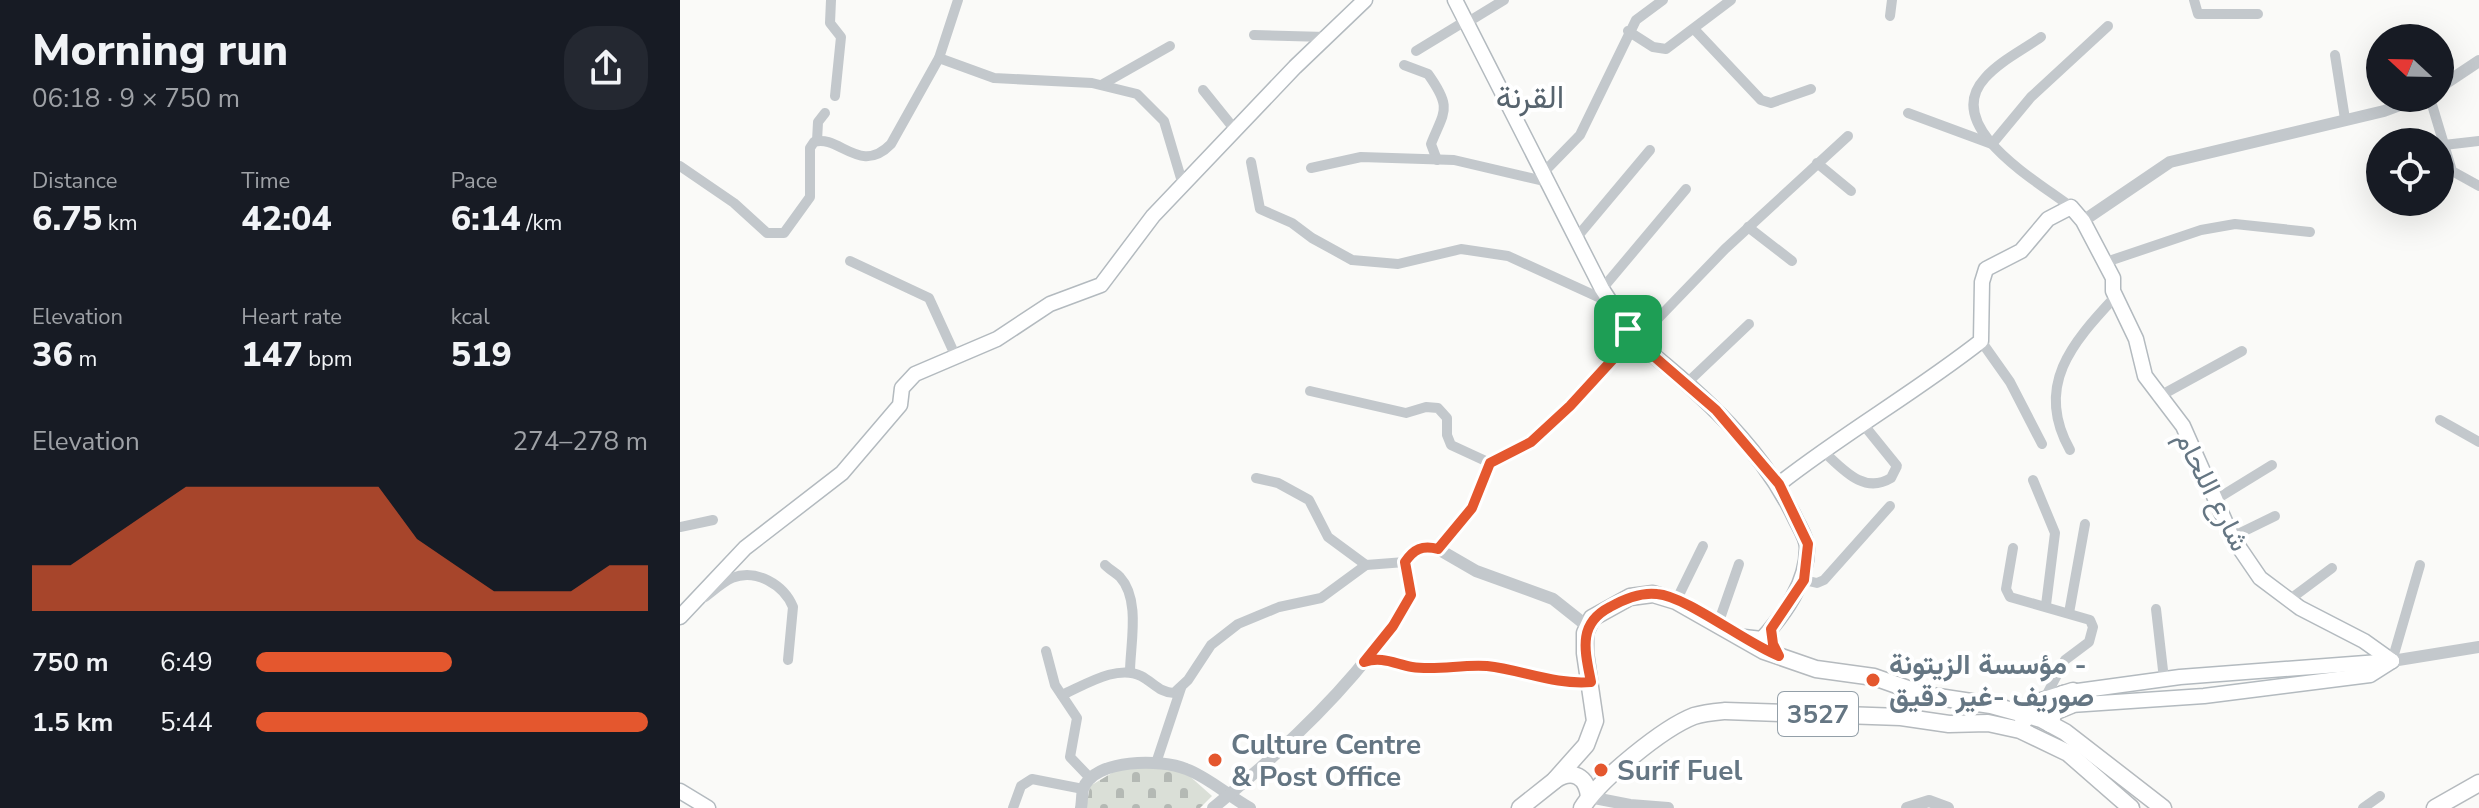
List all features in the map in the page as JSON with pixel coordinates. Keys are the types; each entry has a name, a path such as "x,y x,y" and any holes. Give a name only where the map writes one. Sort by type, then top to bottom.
{"main road":[{"path":"682,615 745,548 842,473 900,405 902,388 915,374 997,339 1050,304 1101,285 1153,216 1295,67 1365,0"},
{"path":"1455,0 1605,296 1628,329"},
{"path":"1779,484 1822,450 1932,380 1981,341 1982,282 1986,269 2021,251 2048,219 2071,207"},
{"name":"شارع اللحام","path":"2071,207 2083,221 2106,262 2113,278 2115,297 2136,339 2145,376 2183,426 2232,537 2260,578 2289,600 2364,641 2392,661"},
{"path":"1628,329 1638,328 1643,339 1688,382 1779,484 1808,544 1804,580 1771,629 1762,639 1740,636"},
{"path":"1628,329 1623,337 1625,346 1636,350 1643,339"},
{"name":"3527","path":"1587,626 1592,618 1630,597 1660,594 1779,656 1816,669 1874,677 1925,695 1984,703 2034,724 2163,808"},
{"path":"1520,808 1578,757 1591,733 1595,721 1585,653 1587,626"},
{"path":"1771,629 1779,656"},
{"path":"2392,661 2370,675 2204,696 2069,701 2035,703 2034,724 2069,701 2164,679 2380,659 2392,661"},
{"path":"2047,694 2069,701"},
{"name":"3527","path":"1984,703 2047,694"},
{"path":"1971,724 1984,713 1984,703"},
{"name":"3527","path":"1586,802 1599,784 1697,715 1740,712 1901,717 1971,724 2034,724 2131,808"},
{"path":"1554,781 1567,774 1580,777 1587,784 1586,802"},
{"path":"2435,808 2479,783"},
{"path":"680,791 708,808"}],"street":[{"path":"831,0 830,23 841,37 835,96"},
{"path":"817,141 862,156 887,149 911,112 939,58 958,0"},
{"path":"1416,51 1504,0"},
{"path":"1311,168 1361,157 1454,160 1546,177 1580,135 1628,31 1636,20 1663,0"},
{"path":"1628,31 1661,50 1670,47 1731,0"},
{"path":"1890,16 1892,0"},
{"path":"2194,0 2198,14 2258,14"},
{"path":"1992,144 2031,97 2108,26"},
{"path":"1694,29 1761,100 1773,102 1811,89"},
{"path":"1254,35 1328,37"},
{"path":"1992,144 1974,116 1977,91 1993,70 2041,37"},
{"path":"1103,84 1170,46"},
{"path":"2335,55 2345,119"},
{"path":"939,58 994,78 1103,84 1137,94 1156,110 1166,127 1183,185"},
{"path":"2454,78 2479,61"},
{"path":"1404,65 1428,74 1445,107 1445,117 1431,144 1437,160"},
{"path":"1203,90 1236,131"},
{"path":"2083,221 2170,162 2370,112"},
{"path":"680,166 734,203 767,233 777,235 787,229 810,197 810,148 817,141 818,122 825,113"},
{"path":"1908,113 1992,144 2071,207"},
{"path":"1643,339 1748,227 1848,136"},
{"path":"2454,144 2479,141"},
{"path":"1577,237 1650,150"},
{"path":"1251,162 1260,209 1292,223 1344,258 1398,264 1453,249 1508,256 1605,296 1686,189"},
{"path":"1817,163 1851,191"},
{"path":"2454,172 2479,186"},
{"path":"2106,262 2201,230 2235,224 2310,232"},
{"path":"1748,227 1792,261"},
{"path":"850,261 929,298 956,357"},
{"path":"2070,450 2056,412 2054,397 2059,378 2074,341 2115,297"},
{"path":"1688,382 1749,324"},
{"path":"1981,341 2010,382 2042,444"},
{"path":"1438,549 1472,508 1490,463 1531,442 1570,406 1625,346"},
{"path":"2158,397 2242,351"},
{"path":"1310,391 1406,413 1426,407 1438,408 1447,418 1447,437 1451,445 1490,463"},
{"path":"2440,420 2479,442"},
{"path":"1822,450 1862,483 1873,485 1891,478 1897,466 1863,424"},
{"path":"2215,500 2272,465"},
{"path":"1256,478 1278,483 1309,500 1328,537 1366,565"},
{"path":"2033,480 2055,533 2046,605"},
{"path":"1804,580 1817,583 1824,580 1890,506"},
{"path":"2232,537 2275,516"},
{"path":"680,527 713,520"},
{"path":"2069,613 2085,524"},
{"path":"1676,601 1703,546"},
{"path":"1213,808 1228,797 1364,662 1393,626 1411,595 1405,562 1412,552 1421,548 1438,549 1476,571 1553,599 1587,626"},
{"path":"2013,548 2007,594 2090,620 2093,637 2065,660 2047,694"},
{"path":"1156,763 1181,688 1204,653 1226,632 1265,611 1321,598 1366,565 1405,562"},
{"path":"1718,624 1739,564"},
{"path":"1105,565 1121,578 1129,598 1133,628 1130,672"},
{"path":"2420,565 2392,661 2479,647"},
{"path":"2289,600 2332,568"},
{"path":"682,615 731,578 747,575 761,578 783,593 793,607 788,660"},
{"path":"2156,609 2164,679"},
{"path":"1046,651 1055,685 1077,718 1070,757 1087,784 1081,808"},
{"path":"1364,662 1378,659 1412,667 1442,669 1482,665 1515,669 1562,684 1591,682"},
{"path":"1062,695 1116,673 1130,672 1165,692 1174,693 1181,688"},
{"path":"1013,808 1021,786 1032,779 1087,784 1121,763 1156,763 1185,768 1250,808"},
{"path":"2363,808 2380,796"},
{"path":"1907,808 1929,801 1948,808"},
{"path":"1586,802 1668,808"}],"green space":[{"path":"1143,766 1185,772 1212,796 1200,808 1086,808 1090,786 1122,767"}],"place":[{"name":"مؤسسة الزيتونة - صوريف -غير دقيق","path":"1873,680"},
{"name":"Culture Centre & Post Office","path":"1215,760"},
{"name":"Surif Fuel","path":"1601,770"}],"district":[{"name":"القرنة","path":"1530,97"}],"route":[{"path":"1628,329 1641,329 1645,336 1642,346 1688,382 1716,410 1779,484 1808,544 1804,580 1771,629 1779,656 1764,651 1676,601 1653,594 1630,597 1592,618 1585,633 1585,653 1591,682 1562,684 1515,669 1482,665 1442,669 1412,667 1385,659 1364,662 1393,626 1411,595 1405,562 1412,552 1428,547 1438,549 1472,508 1490,463 1531,442 1570,406 1625,346 1623,337 1628,329"}]}
